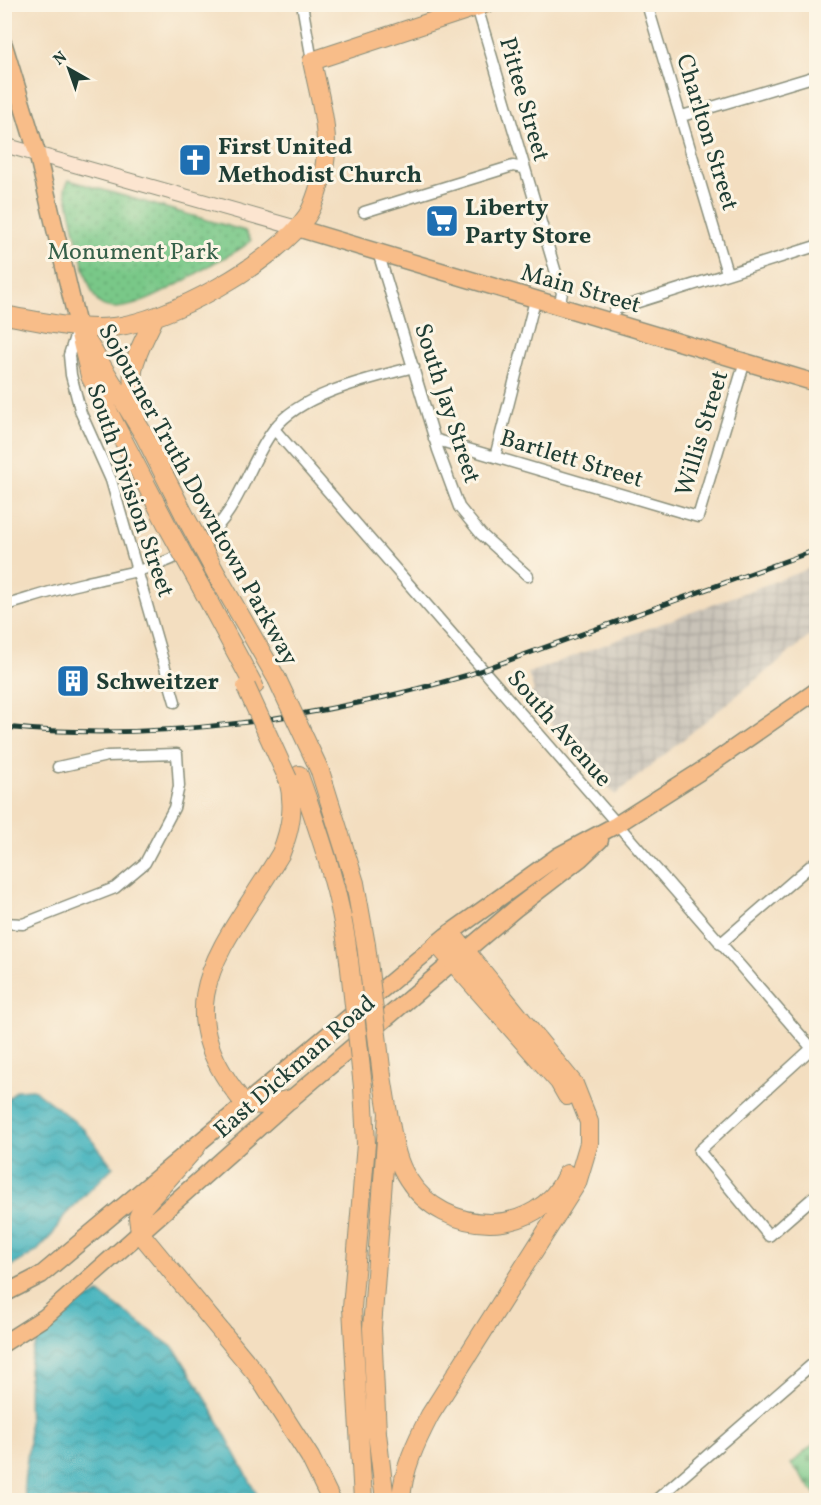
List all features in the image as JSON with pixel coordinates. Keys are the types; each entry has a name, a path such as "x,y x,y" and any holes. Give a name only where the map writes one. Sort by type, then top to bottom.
{"highway":[{"path":"4,315 78,326 113,327 154,319 235,277 274,251 297,228 311,207 323,170 325,154 323,118 312,61 481,6"},
{"path":"144,435 132,393 130,375 137,353 154,319"},
{"name":"Sojourner Truth Downtown Parkway","path":"78,326 144,435 217,576 277,680 320,771 355,882 366,945 388,1113 372,1328 377,1433 385,1500"},
{"name":"Sojourner Truth Downtown Parkway","path":"78,326 90,376 169,529 243,664 250,686 323,840 344,919 363,1087 366,1144 352,1308 363,1500"},
{"path":"291,1099 265,1105 244,1104 232,1089 205,1034 202,1010 205,984 214,960 285,844 291,821 294,777"},
{"path":"388,1113 400,1165 408,1181 422,1197 441,1212 462,1221 497,1224 516,1220 541,1207 561,1187 574,1159 579,1130 573,1107 559,1082 444,938"},
{"path":"401,1500 402,1483 415,1445 446,1386 577,1183 589,1143 589,1122 574,1084 562,1066 458,956"},
{"path":"197,1146 143,1207 138,1217 140,1233 258,1376 304,1448 331,1500"}],"main road":[{"path":"4,45 37,153 78,326"},
{"name":"Main Street","path":"297,228 816,383"},
{"name":"East Dickman Road","path":"4,1294 41,1275 444,938 550,862 616,825 704,769 816,691"},
{"name":"East Dickman Road","path":"4,1343 45,1317 291,1099 458,956 580,859 616,825"}],"street":[{"path":"302,4 312,61"},
{"name":"Charlton Street","path":"647,4 727,273"},
{"name":"Pittee Street","path":"481,6 523,168 562,293 559,307"},
{"path":"682,116 816,76"},
{"path":"4,145 297,228"},
{"path":"364,212 513,166 523,168"},
{"path":"610,321 616,309 816,246"},
{"name":"South Jay Street","path":"378,252 435,439 459,507 481,534 528,576"},
{"path":"495,458 535,300"},
{"name":"South Division Street","path":"78,326 69,355 71,375 81,413 111,480 140,573 175,702"},
{"name":"Willis Street","path":"698,517 744,361"},
{"path":"4,606 79,584 140,573 180,555 201,541 225,518 274,429 318,396 414,367"},
{"name":"South Avenue","path":"274,429 814,1051"},
{"name":"Bartlett Street","path":"435,439 698,517"},
{"path":"4,923 23,924 115,888 130,878 145,862 174,808 179,786 177,754 107,756 58,767"},
{"path":"720,944 816,861"},
{"path":"814,1051 699,1151 770,1236 816,1195"},
{"path":"656,1500 816,1361"}],"shaded area":[{"path":"816,566 816,631 615,795 528,696 534,691 528,673"}],"green space":[{"name":"Monument Park","path":"69,180 245,231 251,240 238,250 156,296 140,303 110,308 99,303 89,283 65,188"},
{"path":"816,1442 816,1495 791,1464"}],"water":[{"path":"33,1089 83,1128 113,1167 64,1216 53,1234 36,1252 5,1270 5,1102 17,1090"},
{"path":"99,1293 175,1349 203,1393 260,1500 26,1500 24,1478 29,1441 28,1383 32,1353 36,1343 50,1325 69,1309"}],"railway":[{"path":"4,727 121,732 180,729 297,715 355,704 468,675 816,550"}],"place":[{"name":"First United Methodist Church","path":"195,160"},
{"name":"Liberty Party Store","path":"442,221"},
{"name":"Schweitzer","path":"73,681"}]}
